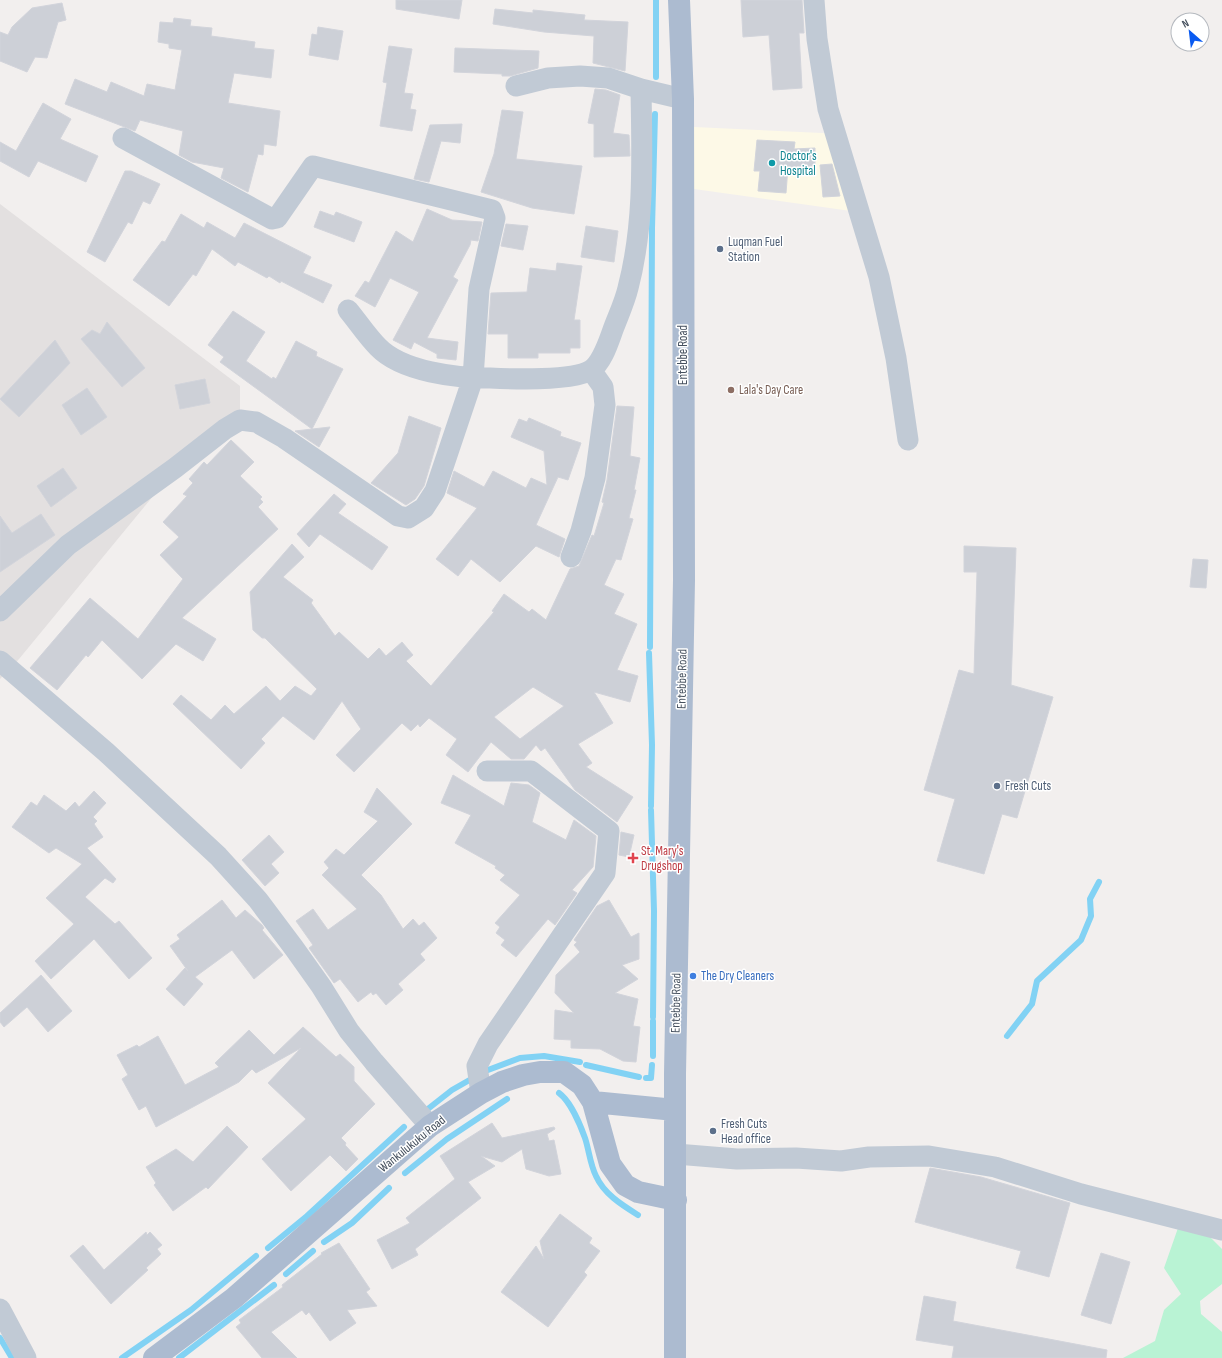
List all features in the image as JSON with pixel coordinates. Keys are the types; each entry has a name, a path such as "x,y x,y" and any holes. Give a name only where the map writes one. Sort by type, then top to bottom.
{"main road":[{"name":"Entebbe Road","path":"675,1358 675,1110 684,580 682,99 679,0"},
{"name":"Wankulukuku Road","path":"154,1358 234,1298 430,1126 481,1093 502,1082 523,1075 540,1072 564,1072 582,1084 595,1110 610,1164 625,1185 638,1192 676,1200"},
{"path":"595,1110 675,1110"}],"street":[{"path":"814,0 817,40 828,109 879,277 896,358 908,440"},
{"path":"516,86 548,78 580,76 608,78 641,89 682,99"},
{"path":"348,310 379,348 401,363 434,372 473,378 529,379 570,376 591,370 599,360 609,342 628,288 637,242 642,183 641,89"},
{"path":"0,611 68,546 175,468 225,429 240,420 256,422 284,438 398,516 408,518 424,508 435,491 473,378 478,302 495,218 492,210 313,166 278,218 272,219 123,138"},
{"path":"571,557 581,531 595,478 605,405 604,387 591,370"},
{"path":"0,661 106,752 218,856 258,900 294,948 321,986 349,1031 430,1126"},
{"path":"481,1093 477,1066 485,1050 605,872 609,831 532,771 487,771"},
{"path":"676,1154 737,1159 796,1158 841,1161 869,1157 929,1156 995,1167 1081,1194 1222,1230"},
{"path":"0,1309 26,1358"}],"shaded area":[{"path":"694,127 844,134 865,213 694,189"},
{"path":"0,204 240,386 240,414 163,484 19,659 0,679"}],"green space":[{"path":"1178,1228 1203,1230 1222,1249 1222,1284 1200,1301 1201,1314 1222,1332 1222,1358 1123,1358 1155,1341 1164,1310 1181,1294 1164,1268"}],"building":[{"path":"396,0 462,0 459,19 396,9"},
{"path":"741,0 802,0 804,33 799,33 802,88 773,90 769,35 743,37"},
{"path":"62,3 66,20 58,22 47,58 35,57 27,72 0,61 0,32 8,35 12,27 32,8"},
{"path":"495,9 533,13 533,10 585,15 584,20 628,22 625,71 593,63 594,36 544,32 493,24"},
{"path":"174,18 191,20 190,26 212,28 211,36 255,42 254,48 274,50 271,78 234,73 228,103 280,111 276,146 264,144 263,155 258,154 248,192 221,178 224,168 192,162 179,155 183,131 140,120 135,131 65,104 75,79 107,92 111,82 144,96 147,84 175,90 182,50 169,48 169,44 158,42 160,22 173,23"},
{"path":"318,27 343,31 338,60 309,55 312,34 317,35"},
{"path":"389,46 412,49 404,93 413,94 410,109 416,110 412,131 380,126 387,83 383,82"},
{"path":"455,48 539,51 538,68 510,76 502,76 502,74 454,72"},
{"path":"595,89 606,90 620,95 613,133 629,135 630,156 594,157 594,124 588,123"},
{"path":"43,103 71,119 60,139 98,156 86,182 38,161 29,177 0,161 0,142 16,151"},
{"path":"502,110 523,112 516,159 582,166 574,214 532,208 481,192 494,154"},
{"path":"462,124 460,143 441,141 429,182 414,179 430,125"},
{"name":"Doctor's Hospital","path":"757,140 795,142 794,149 815,148 815,166 788,167 786,193 758,191 760,171 754,171"},
{"path":"832,164 840,196 823,197 820,165"},
{"path":"125,171 131,171 160,184 150,204 143,201 132,224 128,222 105,262 87,252"},
{"path":"427,209 452,220 482,222 478,241 471,240 470,245 453,277 458,280 427,338 458,342 456,360 437,358 437,354 414,342 411,349 393,340 419,292 390,278 375,307 355,296 365,281 369,283 396,231 413,242"},
{"path":"320,211 334,216 336,212 362,222 354,242 314,227"},
{"path":"181,214 204,228 207,222 235,238 244,223 311,257 303,273 332,285 323,303 281,281 280,283 269,276 267,278 238,262 235,266 212,249 196,276 193,274 169,306 133,280 162,241 165,242"},
{"path":"506,224 528,226 523,250 501,246"},
{"path":"586,226 618,231 614,262 581,257"},
{"path":"557,263 582,266 574,320 580,320 580,348 570,348 570,353 538,353 538,358 508,358 508,334 488,334 491,293 527,292 530,268 556,271"},
{"path":"233,311 265,332 246,361 272,379 273,377 276,379 296,341 317,352 316,356 343,369 312,429 220,362 224,357 208,345"},
{"path":"107,322 145,368 122,387 81,339 92,330 100,334"},
{"path":"55,340 70,363 19,417 0,399"},
{"path":"205,379 210,403 180,409 175,385"},
{"path":"87,388 107,417 81,435 62,405"},
{"path":"617,406 634,407 630,456 640,458 634,490 636,490 629,518 633,519 621,560 616,559 604,585 624,594 614,614 637,624 617,670 638,676 630,702 594,692 613,723 578,744 592,763 586,767 633,797 617,822 575,790 545,748 541,751 536,745 524,759 511,759 491,742 468,772 446,755 457,739 429,718 420,727 418,724 411,731 402,723 354,772 336,755 361,729 342,701 314,740 283,716 261,739 265,743 241,769 173,704 181,695 211,720 225,705 234,714 266,686 280,701 295,686 311,696 317,689 265,638 262,638 253,630 250,592 292,544 304,557 283,577 313,600 311,603 335,636 339,632 368,659 379,648 386,656 402,642 413,655 406,661 431,686 494,612 492,611 504,594 529,612 532,609 546,620 570,569 579,566 592,535 594,536 604,503 602,502 607,480","holes":["533,687 564,706 520,739 494,717"]},
{"path":"409,416 441,428 424,486 415,499 406,505 371,483 398,453"},
{"path":"529,418 561,432 560,436 581,443 568,480 558,477 536,525 565,539 559,557 536,546 500,582 471,559 458,576 436,559 477,508 447,493 454,471 484,487 493,471 526,488 531,478 547,485 544,451 511,437 519,419 527,422"},
{"path":"330,427 319,447 295,431"},
{"path":"231,440 254,462 240,476 262,497 260,499 263,502 258,507 278,529 182,618 216,639 203,661 176,644 142,679 102,640 88,657 86,655 57,690 30,668 90,598 138,639 183,579 160,555 179,537 163,522 187,496 183,494 193,483 189,479 204,462 207,465"},
{"path":"63,468 77,488 51,507 37,486"},
{"path":"334,494 346,504 338,513 388,547 372,570 320,534 309,547 297,534"},
{"path":"41,514 55,535 0,572 0,516 12,533"},
{"path":"964,546 1016,548 1011,685 1053,697 1017,818 1002,814 984,874 937,861 955,799 924,790 959,670 974,674 977,572 964,572"},
{"path":"1193,559 1208,560 1206,588 1190,587"},
{"path":"453,775 504,806 511,783 529,785 540,793 532,822 566,840 574,820 596,836 593,867 572,890 577,893 555,925 548,919 516,957 501,945 505,940 496,933 500,927 495,923 520,895 500,880 505,875 495,868 496,866 455,843 471,815 441,803"},
{"path":"377,788 412,824 361,875 381,895 403,929 413,919 419,926 424,922 437,938 420,954 425,960 398,984 403,990 386,1005 376,993 373,995 371,992 358,1002 340,979 334,983 309,948 313,945 296,921 313,909 328,930 357,909 322,875 329,868 324,862 336,849 344,855 378,821 364,812"},
{"path":"94,791 106,803 93,817 97,821 94,824 103,837 87,848 116,879 113,883 105,878 85,897 115,924 119,921 152,958 129,979 94,939 51,979 35,961 74,924 46,898 82,864 56,848 49,853 12,827 31,802 37,806 44,795 66,811 75,802 79,807"},
{"path":"621,832 634,835 629,857 619,855"},
{"path":"269,835 284,852 271,864 279,873 265,886 242,860"},
{"path":"222,900 236,918 245,910 262,925 264,928 262,930 283,955 254,979 232,950 195,977 203,984 184,1006 166,989 185,968 188,971 170,946 180,939 177,935"},
{"path":"609,900 631,937 639,933 639,959 622,965 638,979 615,993 638,999 633,1026 640,1027 636,1062 623,1061 600,1049 571,1048 571,1040 554,1039 555,1010 574,1013 555,993 556,975 580,952 574,945 577,942 574,940 597,906"},
{"path":"41,975 72,1011 48,1032 27,1007 4,1027 0,1022 0,1013"},
{"path":"303,1027 336,1057 340,1054 354,1067 354,1081 375,1104 341,1138 346,1143 345,1145 358,1159 346,1171 330,1155 291,1191 262,1159 306,1119 268,1083 301,1048 256,1073 252,1069 239,1082 156,1127 146,1106 139,1110 122,1079 128,1075 117,1055 137,1045 139,1047 158,1036 185,1085 219,1067 215,1063 249,1030 274,1055"},
{"path":"492,1123 502,1138 554,1127 555,1129 547,1134 549,1141 554,1140 561,1174 549,1176 526,1169 522,1149 502,1162 481,1156 495,1166 468,1182 481,1198 415,1249 418,1255 392,1269 377,1240 410,1223 406,1218 455,1179 440,1156"},
{"path":"227,1126 248,1147 208,1189 206,1187 173,1211 154,1185 156,1183 146,1167 176,1149 193,1162"},
{"path":"930,1168 981,1177 1070,1203 1049,1277 1016,1268 1021,1251 915,1222"},
{"path":"560,1214 592,1238 589,1243 600,1251 584,1272 587,1275 548,1327 501,1292 536,1246 544,1259 540,1241"},
{"path":"146,1232 147,1235 150,1232 162,1245 157,1249 161,1254 146,1268 148,1270 111,1304 70,1256 83,1245 104,1270"},
{"path":"339,1243 370,1289 366,1292 377,1306 347,1310 356,1323 330,1341 309,1312 306,1315 302,1310 271,1332 297,1358 262,1358 236,1327 241,1323 239,1320 283,1287 282,1285 322,1254 321,1253"},
{"path":"1101,1253 1130,1262 1111,1324 1081,1315"},
{"path":"924,1296 956,1302 953,1321 1107,1350 1106,1358 952,1358 954,1346 916,1340"}],"waterway":[{"path":"656,0 656,77"},
{"path":"650,647 652,228 655,114"},
{"path":"649,653 652,745 651,806"},
{"path":"651,810 654,911 653,1017"},
{"path":"1007,1036 1032,1004 1037,981 1081,940 1091,916 1090,899 1099,882"},
{"path":"653,1021 653,1056"},
{"path":"488,1070 520,1058 544,1056 580,1062"},
{"path":"586,1065 639,1077"},
{"path":"646,1078 651,1078 652,1065"},
{"path":"424,1112 452,1090 473,1078"},
{"path":"559,1093 567,1101 577,1120 585,1138 592,1167 599,1182 609,1194 638,1215"},
{"path":"405,1173 447,1139 507,1099"},
{"path":"268,1248 307,1216 404,1127"},
{"path":"324,1242 352,1223 389,1188"},
{"path":"286,1274 313,1251"},
{"path":"122,1358 191,1310 256,1256"},
{"path":"179,1358 274,1285"},
{"path":"0,1338 12,1358"}],"place":[{"name":"Doctor's Hospital","path":"772,163"},
{"name":"Luqman Fuel Station","path":"720,249"},
{"name":"Lala's Day Care","path":"731,390"},
{"name":"Fresh Cuts","path":"997,786"},
{"name":"St. Mary's Drugshop","path":"633,858"},
{"name":"The Dry Cleaners","path":"693,976"},
{"name":"Fresh Cuts Head office","path":"713,1131"}]}
